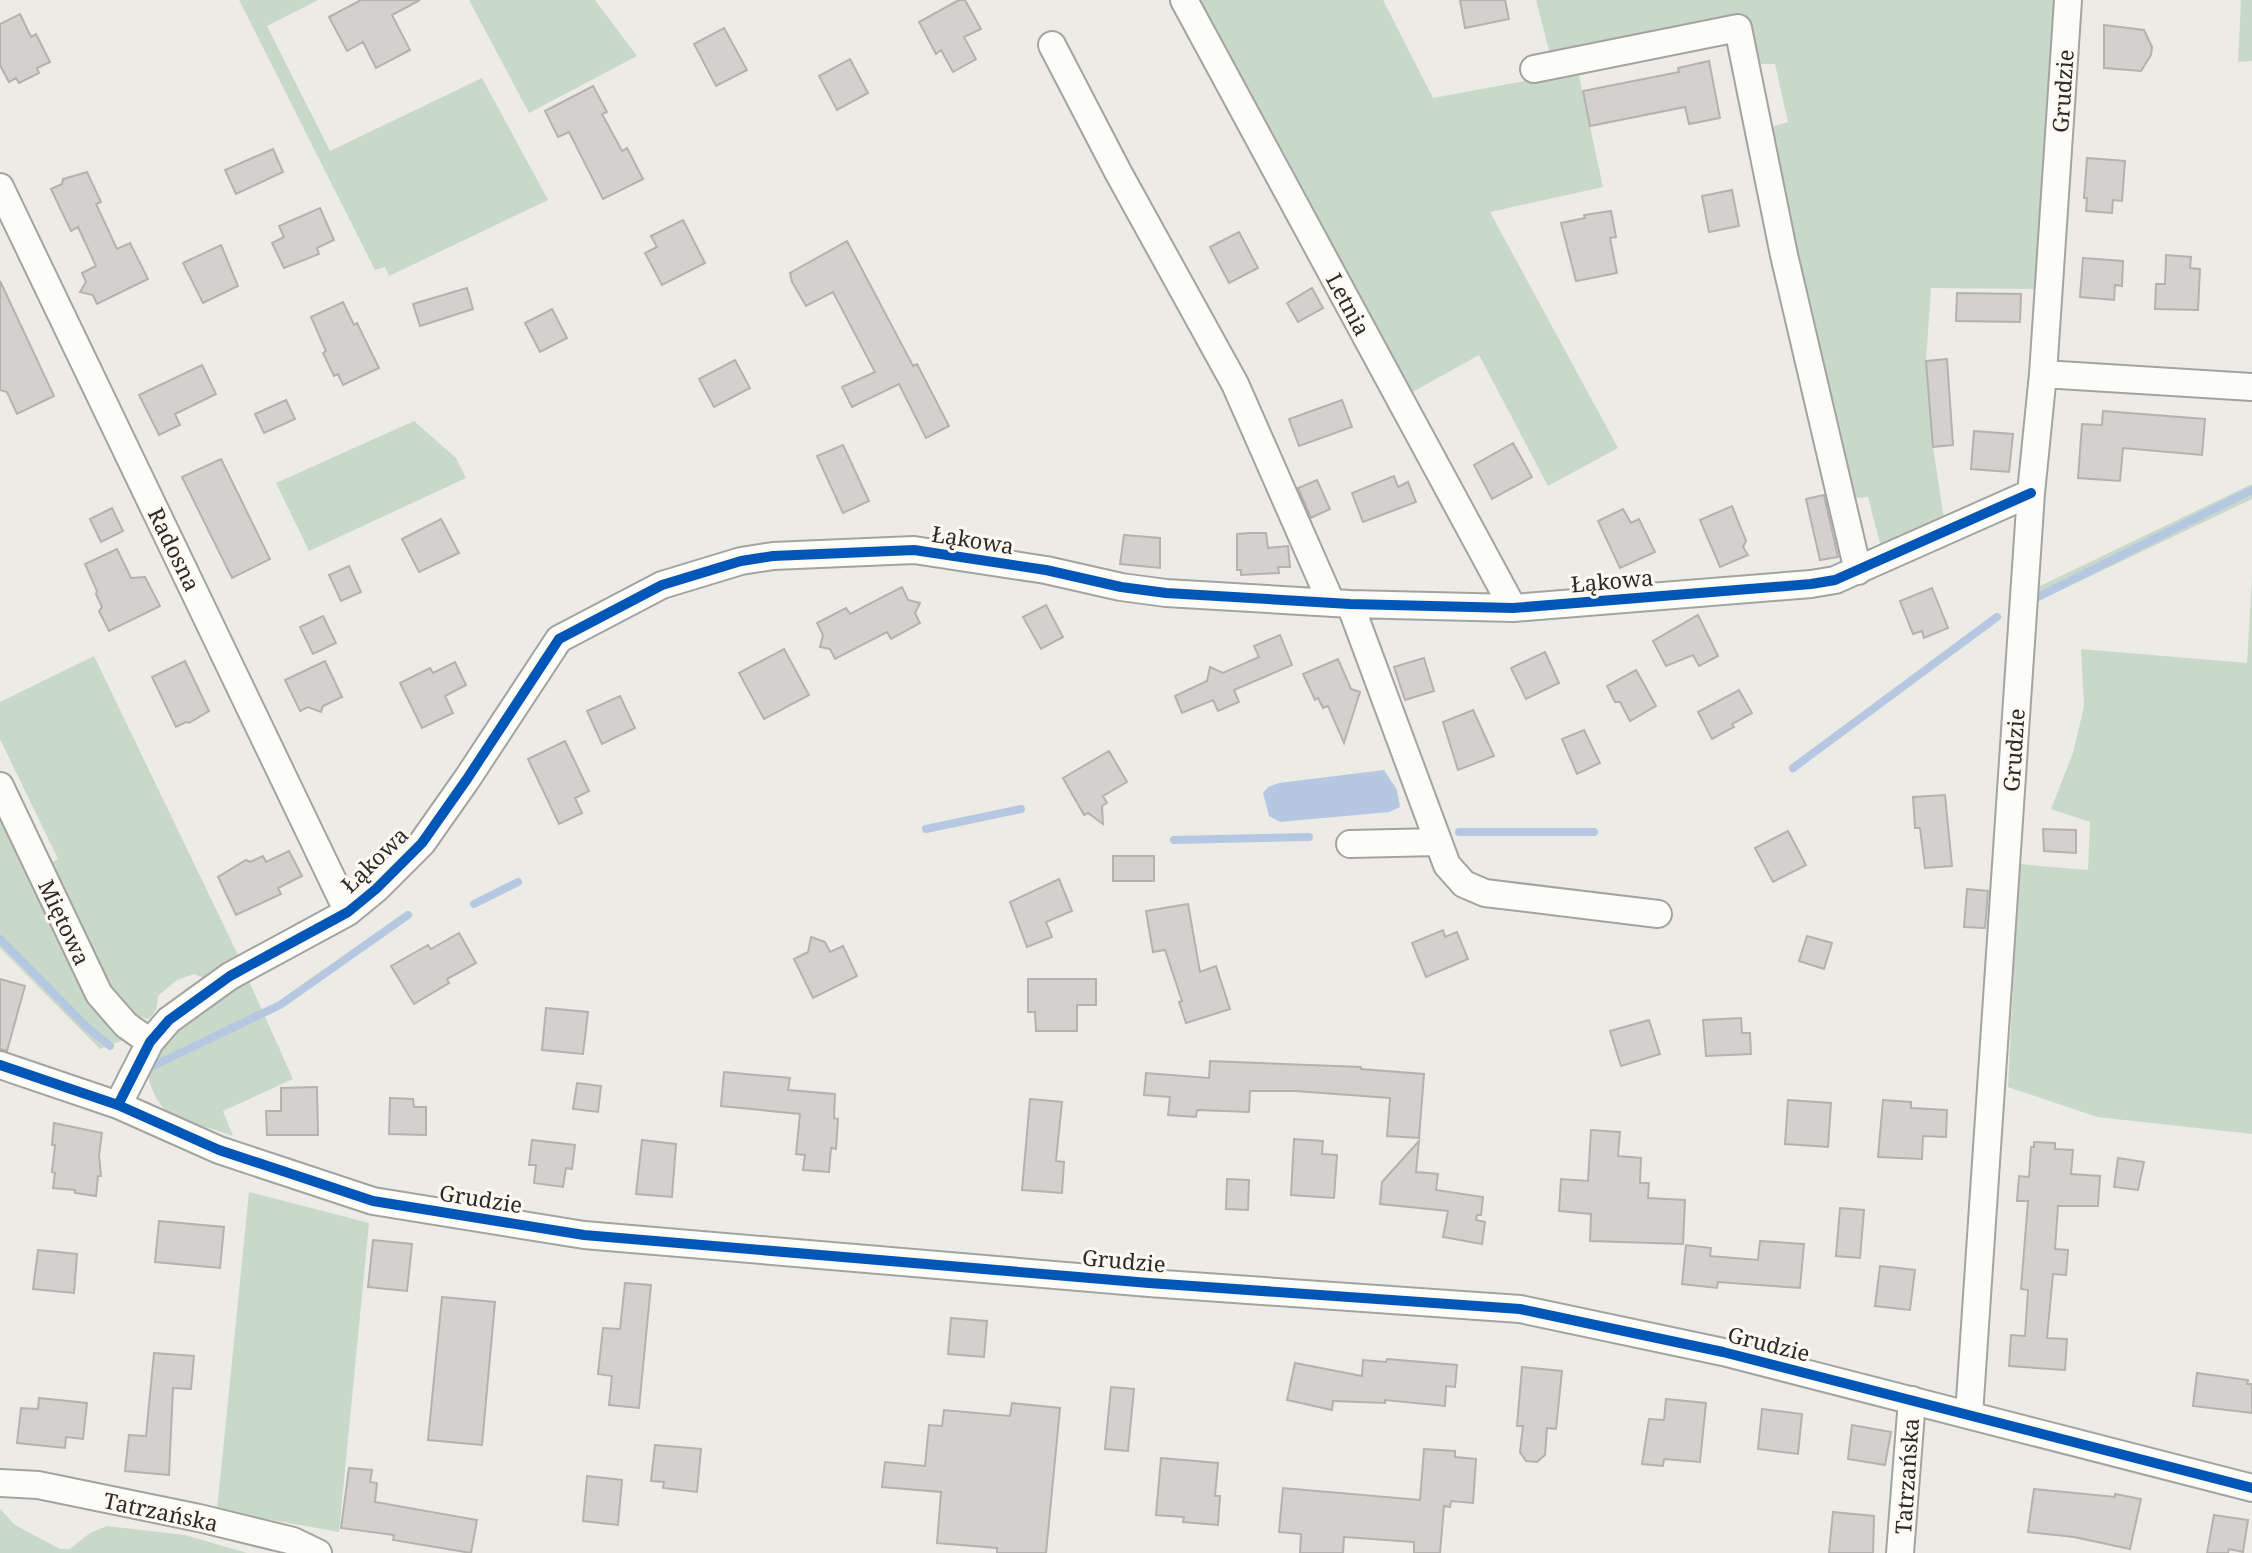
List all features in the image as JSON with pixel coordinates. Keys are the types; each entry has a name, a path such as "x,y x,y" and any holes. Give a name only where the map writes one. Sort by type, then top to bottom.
{"street":[{"name":"Letnia","path":"1184,0 1513,608"},
{"name":"Grudzie","path":"1969,1415 2031,493 2043,374 2068,0"},
{"path":"1534,69 1738,28 1784,255 1858,571"},
{"path":"1052,45 1235,384 1341,603 1447,865 1464,884 1485,893 1658,914"},
{"name":"Radosna","path":"0,187 348,912"},
{"path":"2043,374 2252,387"},
{"name":"Łąkowa","path":"118,1105 150,1042 169,1020 230,976 348,912 422,843 559,639 615,608 675,581 741,561 773,556 914,550 1046,570 1166,593 1341,603 1513,608 1835,580 2031,493"},
{"name":"Miętowa","path":"0,786 99,994 126,1025 150,1042"},
{"path":"1350,844 1438,842"},
{"name":"Grudzie","path":"0,1065 118,1105 219,1150 340,1192 403,1206 584,1235 1149,1283 1520,1309 1723,1352 2252,1488"},
{"name":"Tatrzańska","path":"1900,1553 1912,1400"},
{"name":"Tatrzańska","path":"0,1483 38,1485 199,1518 293,1541 318,1553"}],"green space":[{"path":"239,0 318,0 267,26 330,151 482,78 548,200 389,276 385,267 375,270"},
{"path":"469,0 595,0 637,56 529,113"},
{"path":"1199,0 1383,0 1433,98 1578,71 1603,187 1490,212 1618,448 1548,486 1479,355 1411,393"},
{"path":"1536,0 2056,0 2035,289 1931,288 1926,361 1933,447 1944,519 1882,551 1868,497 1850,495 1768,128 1788,122 1775,64 1760,64 1753,55 1744,15 1726,16 1551,58"},
{"path":"2241,0 2252,0 2252,61 2238,62"},
{"path":"414,421 456,458 466,478 309,551 276,483"},
{"path":"2252,484 2252,499 2032,604 2038,587"},
{"path":"2252,578 2252,1134 2097,1117 2008,1087 2019,864 2088,870 2090,822 2051,809 2073,753 2084,706 2081,649 2247,663"},
{"path":"94,656 241,961 204,978 194,974 177,980 158,996 155,1012 147,1019 122,1009 108,991 47,865 58,859 0,739 0,702"},
{"path":"0,814 96,1005 123,1040 100,1049 0,948"},
{"path":"249,981 293,1079 223,1111 233,1136 184,1120 166,1110 157,1100 150,1083 149,1066 155,1050 166,1035 182,1021"},
{"path":"249,1192 369,1223 339,1532 217,1510"},
{"path":"0,1509 15,1525 60,1549 70,1549 90,1533 107,1526 185,1535 247,1553 0,1553"}],"water":[{"path":"1384,770 1397,790 1400,807 1389,812 1280,822 1269,816 1263,793 1268,787"}],"building":[{"path":"361,0 420,0 392,15 410,50 376,68 363,42 347,51 329,17"},
{"path":"959,0 965,0 981,29 964,37 976,59 953,72 941,50 936,54 919,22"},
{"path":"1460,0 1505,0 1509,19 1465,28"},
{"path":"20,14 31,37 36,34 50,62 37,68 39,73 19,83 16,78 9,82 0,65 0,24"},
{"path":"2104,25 2144,30 2152,47 2151,55 2141,71 2104,68"},
{"path":"724,28 747,70 716,86 694,44"},
{"path":"850,59 868,93 837,110 819,76"},
{"path":"1709,61 1720,118 1689,124 1685,107 1590,126 1583,91 1679,72 1678,68"},
{"path":"593,86 607,112 602,114 622,151 627,148 643,179 603,199 569,132 558,137 545,111"},
{"path":"273,149 283,172 236,194 225,170"},
{"path":"2087,158 2125,161 2122,201 2113,200 2112,213 2086,211"},
{"path":"87,172 101,202 96,204 117,249 130,243 148,279 97,304 93,295 80,292 86,282 82,273 96,266 78,227 71,231 51,189 62,184 63,179"},
{"path":"1732,190 1739,226 1709,232 1702,196"},
{"path":"320,208 334,240 317,248 319,254 284,268 272,243 284,237 279,226"},
{"path":"1611,211 1616,237 1610,238 1617,273 1576,281 1561,223 1585,218 1584,215"},
{"path":"683,220 705,263 662,285 645,253 657,247 651,236"},
{"path":"1239,232 1258,268 1229,283 1210,247"},
{"path":"847,241 913,366 917,364 949,426 926,438 899,384 852,407 842,387 875,372 833,292 806,306 792,282 790,273"},
{"path":"221,245 238,286 203,303 183,263"},
{"path":"2166,255 2191,257 2190,268 2200,269 2198,310 2155,309 2156,284 2165,284"},
{"path":"2083,258 2123,261 2122,286 2115,285 2114,300 2080,297"},
{"path":"0,281 54,396 17,414 7,392 0,390"},
{"path":"467,288 473,309 420,326 413,304"},
{"path":"1312,288 1323,308 1298,322 1287,303"},
{"path":"1957,293 2021,294 2020,322 1956,321"},
{"path":"343,302 379,368 343,385 338,374 334,376 323,353 326,351 311,317"},
{"path":"552,309 567,338 540,352 525,323"},
{"path":"1947,359 1953,445 1933,447 1926,361"},
{"path":"735,360 750,388 714,407 699,379"},
{"path":"202,365 216,394 175,414 180,425 159,435 139,395"},
{"path":"286,400 295,419 264,433 255,414"},
{"path":"1342,400 1352,427 1299,446 1289,419"},
{"path":"2103,411 2205,419 2202,455 2123,448 2120,481 2078,478 2082,424 2102,425"},
{"path":"1974,431 2013,434 2009,472 1971,469"},
{"path":"1513,443 1532,477 1492,499 1474,465"},
{"path":"843,445 869,501 843,513 817,456"},
{"path":"221,459 270,559 232,578 182,477"},
{"path":"1394,476 1398,487 1408,482 1416,502 1363,522 1352,493"},
{"path":"1317,480 1330,509 1311,518 1298,488"},
{"path":"1824,495 1838,557 1820,560 1806,499"},
{"path":"1732,506 1746,541 1743,547 1748,555 1720,567 1700,520"},
{"path":"112,508 123,531 101,542 90,519"},
{"path":"1623,509 1631,523 1639,519 1655,552 1620,568 1598,521"},
{"path":"441,519 459,553 419,572 402,539"},
{"path":"1266,533 1268,548 1288,546 1290,567 1278,567 1279,573 1241,575 1241,570 1237,570 1237,534"},
{"path":"1124,535 1160,538 1160,568 1120,564"},
{"path":"117,549 131,578 145,577 160,606 109,631 99,611 102,607 85,564"},
{"path":"349,566 361,592 341,601 329,575"},
{"path":"902,587 908,600 920,603 915,613 920,623 891,639 887,632 835,659 830,649 820,647 823,635 817,623 846,608 850,614"},
{"path":"1932,588 1948,628 1924,638 1922,631 1913,634 1900,601"},
{"path":"1046,605 1063,637 1041,649 1023,617"},
{"path":"1698,615 1718,656 1699,666 1693,655 1666,666 1653,641"},
{"path":"323,616 336,643 313,654 300,627"},
{"path":"1280,635 1292,665 1234,690 1239,702 1218,711 1213,700 1182,713 1175,696 1207,681 1210,667 1223,673 1259,657 1254,646"},
{"path":"784,649 809,695 764,719 739,673"},
{"path":"1545,652 1559,683 1526,699 1511,668"},
{"path":"1424,658 1434,691 1405,700 1394,667"},
{"path":"1338,659 1351,689 1360,692 1344,743 1328,706 1323,708 1318,698 1315,700 1303,674"},
{"path":"185,661 209,711 176,727 152,677"},
{"path":"325,661 342,697 323,706 321,712 308,707 300,711 285,680"},
{"path":"455,662 466,685 445,696 453,713 422,728 400,683 430,668 433,673"},
{"path":"1636,670 1656,706 1630,721 1607,686"},
{"path":"1739,690 1752,713 1712,739 1698,712"},
{"path":"620,696 635,728 602,744 587,711"},
{"path":"1473,710 1494,756 1458,770 1443,722"},
{"path":"1584,730 1600,763 1577,774 1562,739"},
{"path":"565,741 589,791 575,798 582,813 559,824 528,759"},
{"path":"1109,751 1127,782 1103,796 1107,803 1102,806 1103,824 1088,813 1084,815 1063,778"},
{"path":"1945,795 1952,866 1925,868 1920,828 1915,828 1913,797"},
{"path":"2043,829 2076,830 2076,853 2044,851"},
{"path":"1788,831 1806,865 1773,882 1755,848"},
{"path":"289,851 302,876 278,888 281,894 236,915 218,877 246,860 250,862 263,856 266,862"},
{"path":"1113,856 1154,856 1154,881 1113,881"},
{"path":"1059,879 1072,911 1046,922 1052,937 1027,947 1010,902"},
{"path":"1967,889 1988,891 1985,928 1964,927"},
{"path":"1188,904 1200,972 1216,966 1230,1009 1186,1023 1165,950 1153,952 1146,911"},
{"path":"1443,930 1445,937 1457,932 1468,959 1426,977 1412,943"},
{"path":"459,933 476,963 447,979 449,983 414,1004 391,966 428,945 431,949"},
{"path":"1807,936 1832,943 1824,969 1799,961"},
{"path":"811,937 825,942 830,952 843,946 857,976 813,998 794,959 808,952"},
{"path":"0,979 25,986 7,1051 0,1049"},
{"path":"1028,979 1096,979 1096,1005 1077,1005 1077,1031 1036,1031 1035,1012 1028,1012"},
{"path":"546,1008 588,1012 583,1054 542,1050"},
{"path":"1741,1018 1742,1033 1750,1033 1751,1054 1706,1056 1703,1020"},
{"path":"1649,1020 1660,1054 1621,1066 1610,1031"},
{"path":"1210,1061 1361,1067 1424,1074 1419,1138 1387,1136 1390,1098 1250,1091 1249,1112 1197,1110 1196,1117 1168,1115 1170,1097 1144,1095 1146,1073 1209,1078"},
{"path":"724,1072 790,1078 788,1090 835,1094 834,1118 838,1119 836,1149 831,1148 829,1172 803,1170 805,1155 796,1154 800,1114 721,1106"},
{"path":"577,1083 601,1086 598,1112 573,1109"},
{"path":"317,1087 318,1135 267,1135 266,1111 281,1111 281,1088"},
{"path":"390,1098 413,1099 414,1107 426,1107 426,1135 389,1134"},
{"path":"1030,1099 1062,1102 1056,1161 1064,1162 1062,1193 1022,1190"},
{"path":"1788,1100 1831,1103 1828,1147 1785,1144"},
{"path":"1883,1100 1911,1102 1911,1108 1947,1110 1946,1137 1923,1136 1922,1159 1878,1157"},
{"path":"54,1123 102,1133 99,1155 101,1176 98,1176 96,1196 53,1188"},
{"path":"1591,1130 1620,1132 1618,1156 1641,1158 1640,1183 1649,1183 1648,1198 1685,1200 1683,1244 1590,1241 1591,1214 1559,1211 1561,1179 1588,1181"},
{"path":"1294,1139 1323,1141 1322,1154 1337,1155 1334,1198 1291,1195"},
{"path":"532,1140 575,1145 572,1169 566,1168 563,1187 534,1183 536,1165 529,1165"},
{"path":"642,1140 676,1144 672,1197 636,1194"},
{"path":"1419,1141 1416,1172 1438,1174 1436,1190 1483,1197 1481,1215 1477,1215 1476,1220 1485,1222 1482,1244 1443,1237 1448,1211 1380,1204 1382,1182"},
{"path":"2034,1142 2055,1143 2055,1149 2073,1150 2071,1174 2100,1176 2098,1206 2058,1206 2055,1249 2068,1250 2066,1275 2053,1274 2047,1338 2067,1339 2065,1370 2009,1366 2011,1335 2025,1336 2028,1290 2021,1289 2028,1201 2017,1201 2019,1176 2029,1177"},
{"path":"2118,1158 2144,1162 2138,1190 2114,1187"},
{"path":"1227,1179 1249,1180 1248,1210 1226,1209"},
{"path":"1840,1208 1864,1210 1860,1258 1836,1256"},
{"path":"159,1221 224,1227 220,1268 155,1262"},
{"path":"373,1240 412,1244 407,1291 368,1287"},
{"path":"1760,1241 1804,1244 1800,1288 1718,1282 1717,1288 1682,1284 1686,1245 1711,1248 1710,1256 1758,1260"},
{"path":"38,1250 77,1254 74,1293 33,1289"},
{"path":"1880,1266 1915,1270 1910,1310 1875,1306"},
{"path":"625,1283 651,1285 639,1408 609,1405 612,1376 598,1374 603,1328 620,1329"},
{"path":"442,1297 495,1302 482,1445 428,1440"},
{"path":"951,1318 987,1321 984,1357 948,1354"},
{"path":"154,1353 194,1356 191,1389 173,1388 169,1475 125,1471 129,1435 146,1436"},
{"path":"1387,1359 1457,1365 1455,1387 1446,1386 1445,1406 1385,1400 1385,1403 1333,1401 1332,1410 1287,1400 1295,1363 1362,1376 1363,1360 1386,1362"},
{"path":"1522,1367 1562,1371 1556,1429 1547,1428 1545,1455 1537,1462 1526,1461 1520,1452 1523,1426 1517,1426"},
{"path":"2197,1373 2248,1380 2247,1384 2252,1384 2252,1413 2193,1406"},
{"path":"1111,1387 1134,1389 1128,1451 1105,1449"},
{"path":"39,1398 87,1403 83,1439 66,1437 65,1448 17,1443 21,1408 38,1409"},
{"path":"1666,1399 1706,1403 1700,1462 1664,1459 1663,1466 1642,1464 1649,1419 1664,1420"},
{"path":"1012,1403 1060,1408 1046,1553 997,1553 997,1548 937,1543 941,1492 882,1487 885,1462 925,1466 929,1425 942,1426 944,1410 1010,1416"},
{"path":"1762,1409 1802,1414 1798,1454 1758,1449"},
{"path":"1852,1425 1891,1432 1885,1465 1848,1459"},
{"path":"655,1445 701,1449 697,1492 663,1488 664,1482 651,1481"},
{"path":"1424,1449 1455,1451 1455,1457 1476,1459 1473,1503 1451,1501 1450,1507 1444,1506 1440,1553 1414,1553 1414,1542 1344,1537 1343,1553 1300,1553 1301,1534 1279,1532 1283,1488 1420,1500"},
{"path":"1161,1458 1218,1463 1215,1496 1220,1496 1218,1525 1183,1522 1184,1517 1156,1515"},
{"path":"349,1468 372,1470 370,1482 377,1483 375,1502 477,1520 471,1553 393,1540 394,1535 341,1528"},
{"path":"587,1476 622,1480 618,1525 583,1521"},
{"path":"2034,1489 2115,1497 2115,1494 2141,1499 2130,1549 2074,1537 2028,1532"},
{"path":"1833,1512 1874,1516 1873,1553 1829,1553"},
{"path":"2214,1515 2248,1520 2243,1552 2229,1549 2228,1553 2207,1553"}],"waterway":[{"path":"2036,598 2252,490"},
{"path":"1793,768 1997,617"},
{"path":"926,829 1021,809"},
{"path":"1459,832 1594,832"},
{"path":"1174,840 1309,837"},
{"path":"474,904 518,882"},
{"path":"153,1066 280,1005 408,915"},
{"path":"0,939 88,1028 110,1046"}],"cycle path":[{"path":"118,1105 150,1042 169,1020 230,976 348,912 422,843 559,639 662,585 741,561 773,556 914,550 1046,570 1121,587 1166,593 1350,604 1513,608 1835,580 2031,493"},
{"path":"0,1065 118,1105 219,1150 373,1201 584,1235 1149,1283 1520,1309 1723,1352 2252,1488"}]}
